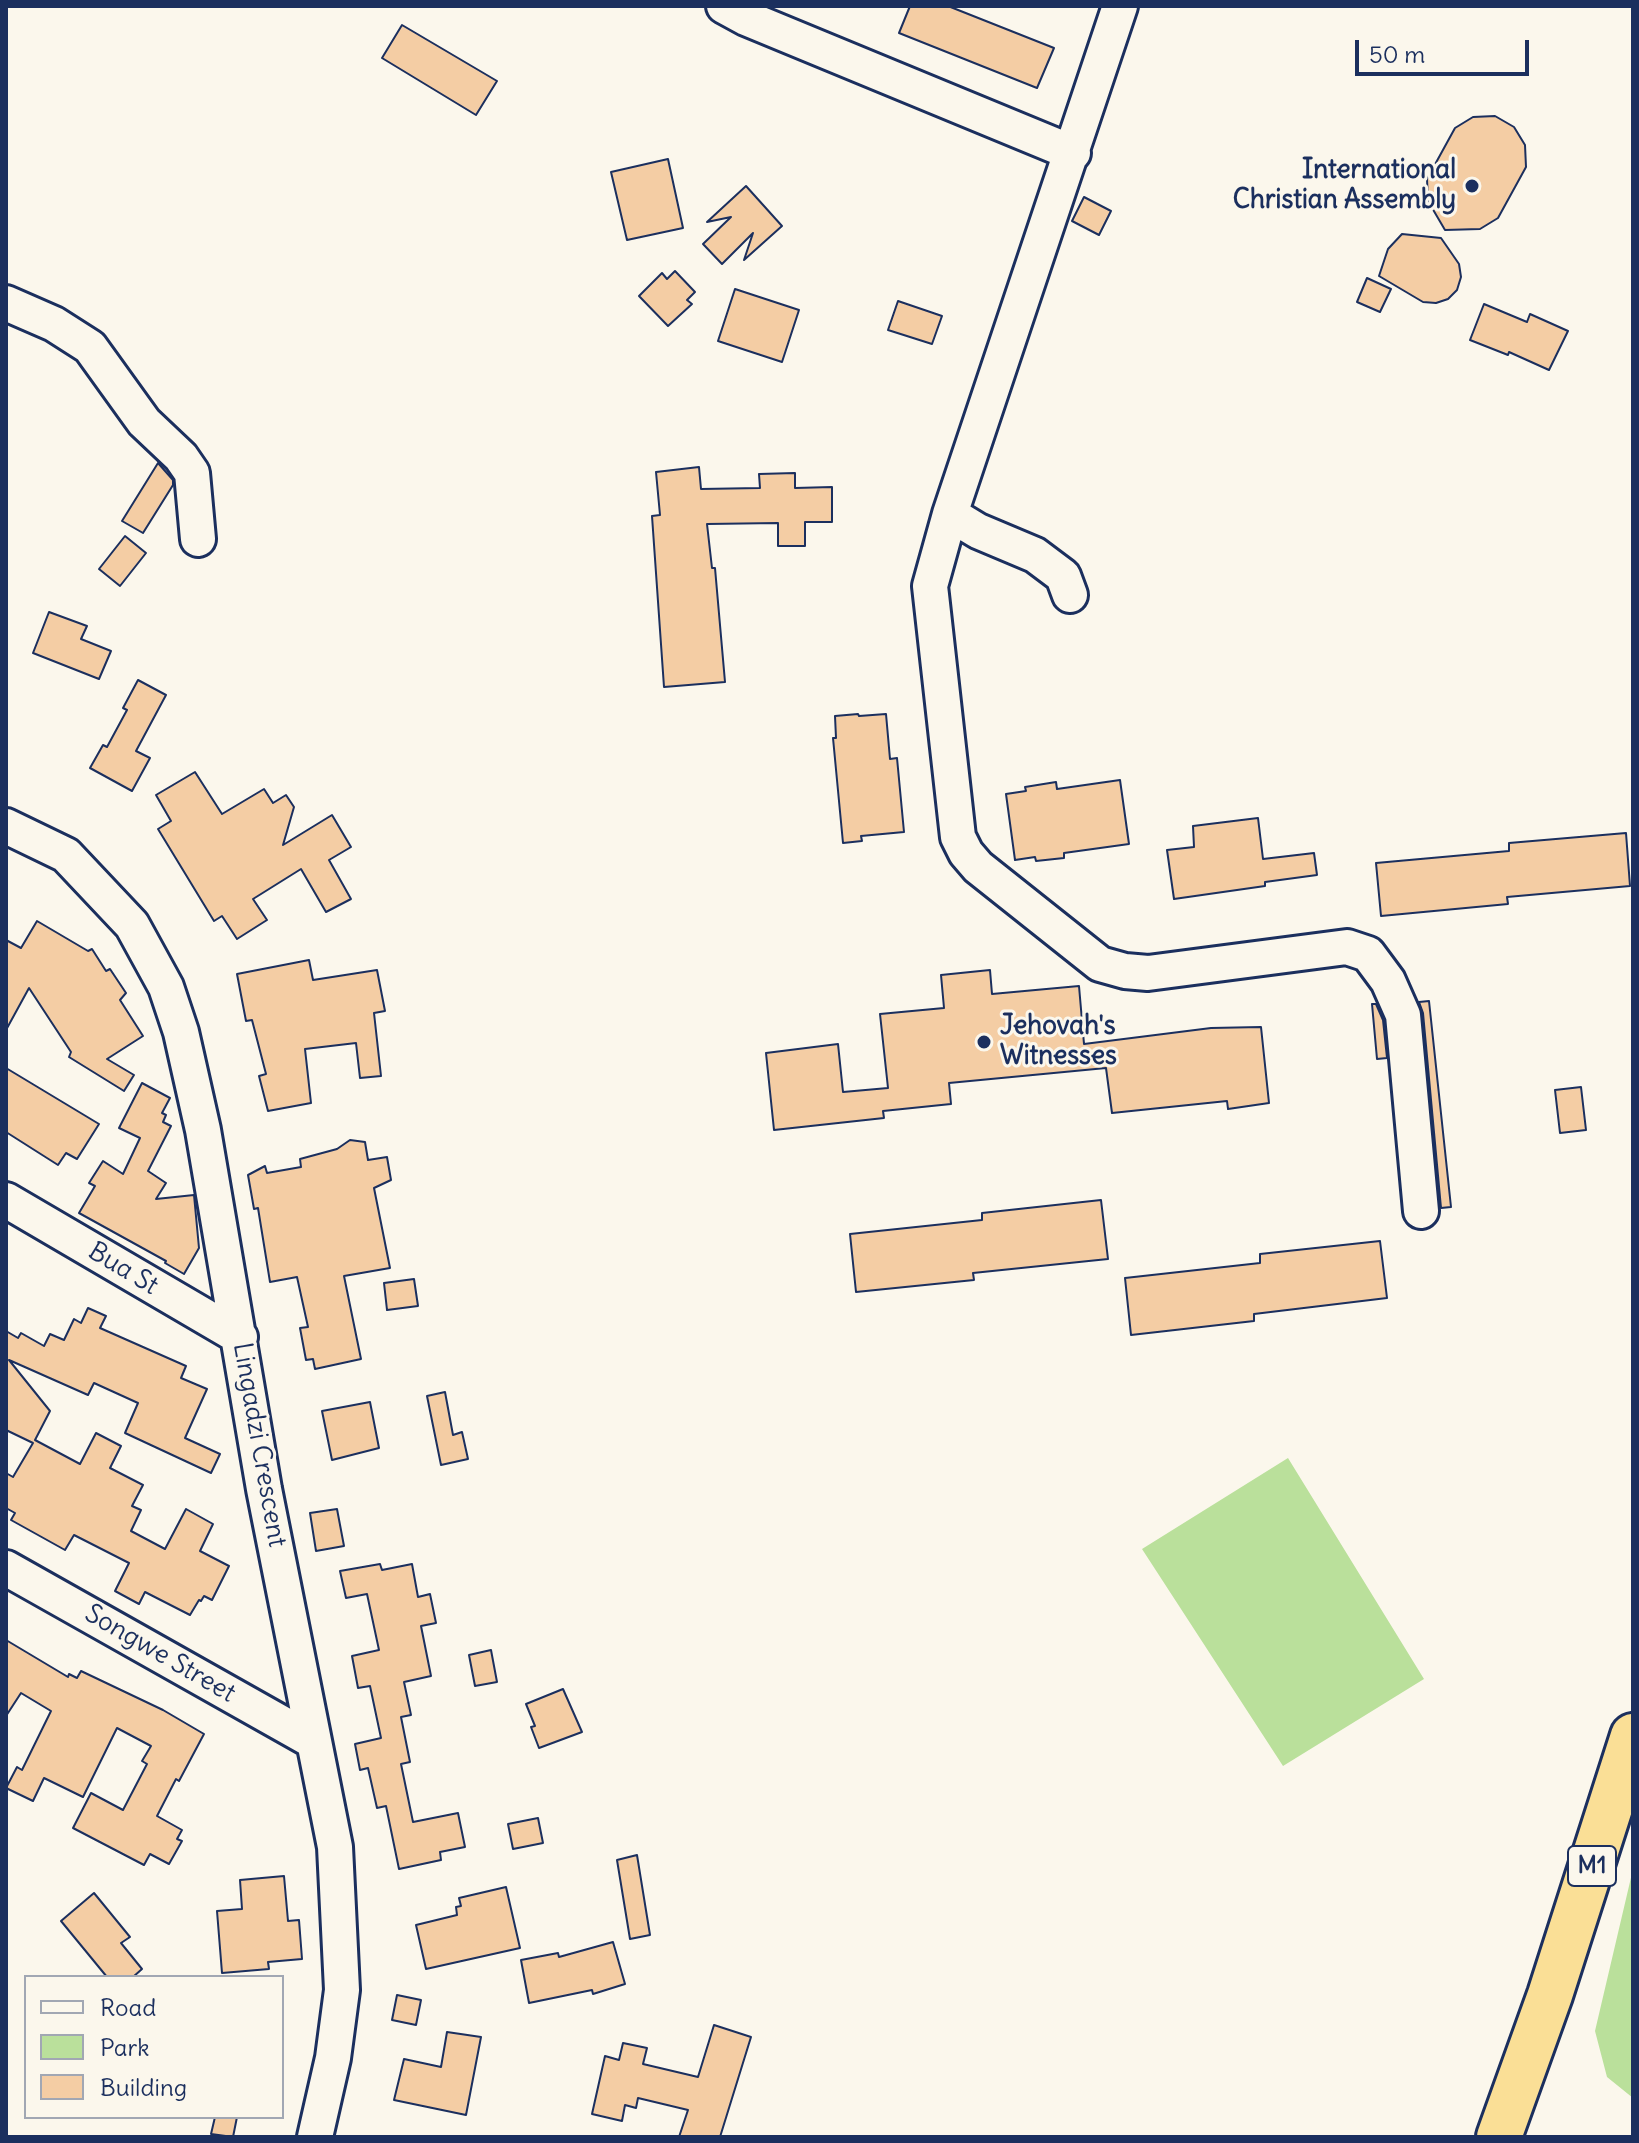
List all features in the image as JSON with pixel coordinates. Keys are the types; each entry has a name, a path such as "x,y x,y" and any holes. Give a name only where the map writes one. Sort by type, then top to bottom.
{"highway":[{"name":"M1","path":"1499,2137 1550,1995 1633,1736"}],"street":[{"path":"724,6 746,18 1073,153"},
{"path":"1120,6 950,514 930,586 958,837 978,867 1100,964 1148,973 1347,947 1368,954 1388,981 1403,1015 1421,1211"},
{"path":"6,303 54,324 90,347 144,422 181,457 192,473 198,539"},
{"path":"950,514 978,531 1035,555 1063,576 1070,595"},
{"name":"Lingadzi Crescent","path":"6,826 66,855 132,925 166,987 181,1032 203,1130 264,1489 335,1847 342,1990 333,2058 315,2137"},
{"name":"Bua St","path":"6,1200 240,1337"},
{"name":"Songwe Street","path":"6,1568 313,1741"}],"green space":[{"path":"1288,1458 1424,1679 1283,1766 1142,1549"},
{"path":"1633,1869 1633,2098 1607,2077 1595,2031"}],"building":[{"path":"910,6 948,6 1054,48 1037,88 899,33"},
{"path":"402,25 497,81 476,115 382,58"},
{"path":"1495,116 1514,127 1525,145 1526,167 1498,218 1480,229 1445,230 1428,201 1427,179 1455,128 1473,117"},
{"path":"668,159 683,228 627,240 611,172"},
{"path":"746,186 782,226 744,260 753,233 722,264 703,244 731,217 707,222"},
{"path":"1084,197 1111,211 1099,235 1072,221"},
{"path":"1402,234 1441,238 1459,264 1461,277 1457,290 1448,299 1436,303 1423,302 1379,276 1388,249"},
{"path":"675,271 695,292 687,300 692,304 668,326 639,296 662,273 667,279"},
{"path":"1367,278 1391,289 1380,312 1357,302"},
{"path":"735,289 799,310 782,362 718,341"},
{"path":"898,301 942,316 932,344 888,330"},
{"path":"1484,304 1527,322 1530,314 1568,331 1549,370 1509,352 1508,355 1470,340"},
{"path":"158,463 173,480 173,485 143,533 122,521"},
{"path":"699,467 701,489 760,488 759,474 795,473 795,488 832,487 832,522 805,522 805,546 778,546 778,523 707,524 712,568 715,568 725,682 664,687 652,516 660,515 656,472"},
{"path":"125,536 146,553 120,586 99,569"},
{"path":"49,612 87,626 81,639 111,651 99,679 33,653"},
{"path":"138,680 166,695 136,751 150,758 132,791 90,768 103,745 107,747 127,710 123,708"},
{"path":"886,714 890,759 897,758 904,832 861,836 862,841 843,843 833,738 836,738 835,716"},
{"path":"195,772 222,814 264,789 273,803 286,795 294,807 283,845 332,815 351,847 329,860 351,899 326,912 301,869 253,899 267,920 237,939 222,916 214,921 158,829 171,821 156,795"},
{"path":"1120,780 1129,844 1064,853 1064,858 1015,860 1006,794 1056,782 1057,789"},
{"path":"1258,818 1263,859 1314,853 1317,875 1174,899 1167,850 1194,847 1193,826"},
{"path":"1626,833 1630,886 1507,897 1508,904 1381,916 1376,863 1509,851 1509,843"},
{"path":"37,921 88,951 92,949 126,993 120,1000 143,1036 107,1059 134,1075 124,1091 69,1057 71,1052 29,988 6,1030 6,940 21,948"},
{"path":"309,960 313,980 377,970 385,1011 374,1013 381,1076 360,1078 356,1043 305,1049 311,1103 268,1111 259,1076 266,1074 252,1020 246,1021 237,974"},
{"path":"990,970 992,994 1079,986 1084,1044 1211,1028 1261,1027 1269,1103 1228,1109 1227,1101 1112,1113 1106,1068 949,1083 951,1104 883,1111 884,1118 774,1130 766,1053 838,1044 843,1092 888,1088 880,1014 944,1008 941,975"},
{"path":"1429,1001 1451,1207 1441,1208 1423,1013 1419,1002"},
{"path":"1372,1004 1376,1004 1383,1020 1387,1058 1377,1059"},
{"path":"6,1068 99,1124 77,1159 66,1153 58,1165 6,1132"},
{"path":"142,1083 170,1098 162,1113 166,1115 163,1122 171,1126 148,1171 166,1183 156,1199 194,1195 199,1248 184,1274 79,1213 95,1186 89,1183 103,1161 123,1174 140,1138 119,1128"},
{"path":"1581,1087 1586,1130 1560,1133 1555,1090"},
{"path":"350,1140 365,1142 368,1160 387,1157 391,1180 374,1188 390,1268 344,1276 361,1359 315,1369 313,1359 306,1360 300,1328 308,1327 297,1277 270,1282 258,1208 254,1209 248,1175 265,1166 267,1173 301,1167 300,1159 337,1149"},
{"path":"1101,1200 1108,1259 973,1273 974,1280 856,1292 850,1234 982,1220 982,1213"},
{"path":"1380,1241 1387,1298 1254,1314 1254,1321 1131,1335 1125,1278 1260,1263 1260,1254"},
{"path":"414,1279 418,1306 387,1310 384,1283"},
{"path":"88,1308 106,1316 100,1328 186,1366 181,1378 207,1389 185,1438 220,1454 211,1473 125,1433 138,1403 94,1383 88,1395 9,1360 50,1411 35,1440 80,1464 96,1433 121,1446 110,1468 143,1485 132,1506 141,1510 131,1531 165,1549 186,1509 213,1524 200,1551 229,1566 212,1600 204,1596 190,1615 145,1592 139,1604 115,1591 129,1563 74,1535 65,1550 11,1520 15,1513 6,1508 6,1473 13,1477 33,1443 6,1430 6,1331 18,1338 21,1333 44,1346 50,1334 64,1340 74,1319 81,1323"},
{"path":"445,1392 453,1435 462,1432 468,1459 441,1465 427,1396"},
{"path":"370,1402 379,1448 332,1460 322,1411"},
{"path":"337,1509 344,1546 316,1551 310,1513"},
{"path":"380,1564 382,1570 412,1564 418,1597 430,1594 436,1623 421,1626 431,1676 404,1682 411,1715 401,1717 410,1762 401,1764 413,1822 458,1813 465,1847 440,1852 441,1860 399,1869 386,1806 377,1808 368,1768 360,1770 355,1744 381,1738 370,1686 358,1688 352,1656 379,1650 367,1594 346,1598 340,1571"},
{"path":"6,1640 68,1677 69,1674 77,1678 81,1671 163,1710 204,1734 157,1816 182,1830 177,1839 182,1841 169,1864 150,1854 144,1865 73,1828 91,1793 123,1810 147,1764 142,1761 151,1746 117,1728 83,1797 44,1778 33,1801 6,1788 17,1767 22,1770 51,1711 21,1693 6,1716"},
{"path":"491,1650 497,1682 475,1686 469,1655"},
{"path":"563,1689 582,1732 539,1748 526,1704"},
{"path":"538,1818 543,1843 513,1849 508,1824"},
{"path":"637,1855 650,1935 630,1939 617,1860"},
{"path":"284,1876 288,1921 299,1920 302,1959 268,1962 269,1969 222,1973 217,1911 242,1909 240,1880"},
{"path":"506,1887 520,1948 426,1969 416,1925 457,1915 456,1907 461,1906 459,1898"},
{"path":"94,1893 130,1937 121,1943 142,1969 135,1975 105,1975 61,1921"},
{"path":"613,1942 625,1984 593,1994 592,1990 529,2003 521,1960 558,1953 559,1957"},
{"path":"397,1995 421,2000 416,2025 392,2020"},
{"path":"714,2025 751,2037 720,2137 679,2137 688,2110 638,2098 636,2108 625,2105 622,2121 592,2114 605,2056 619,2060 623,2043 647,2048 643,2064 698,2077"},
{"path":"447,2032 481,2037 466,2115 394,2100 404,2059 441,2067"},
{"path":"215,2119 237,2119 233,2137 211,2134"}],"place":[{"name":"International Christian Assembly","path":"1472,186"},
{"name":"Jehovah's Witnesses","path":"984,1042"}]}
